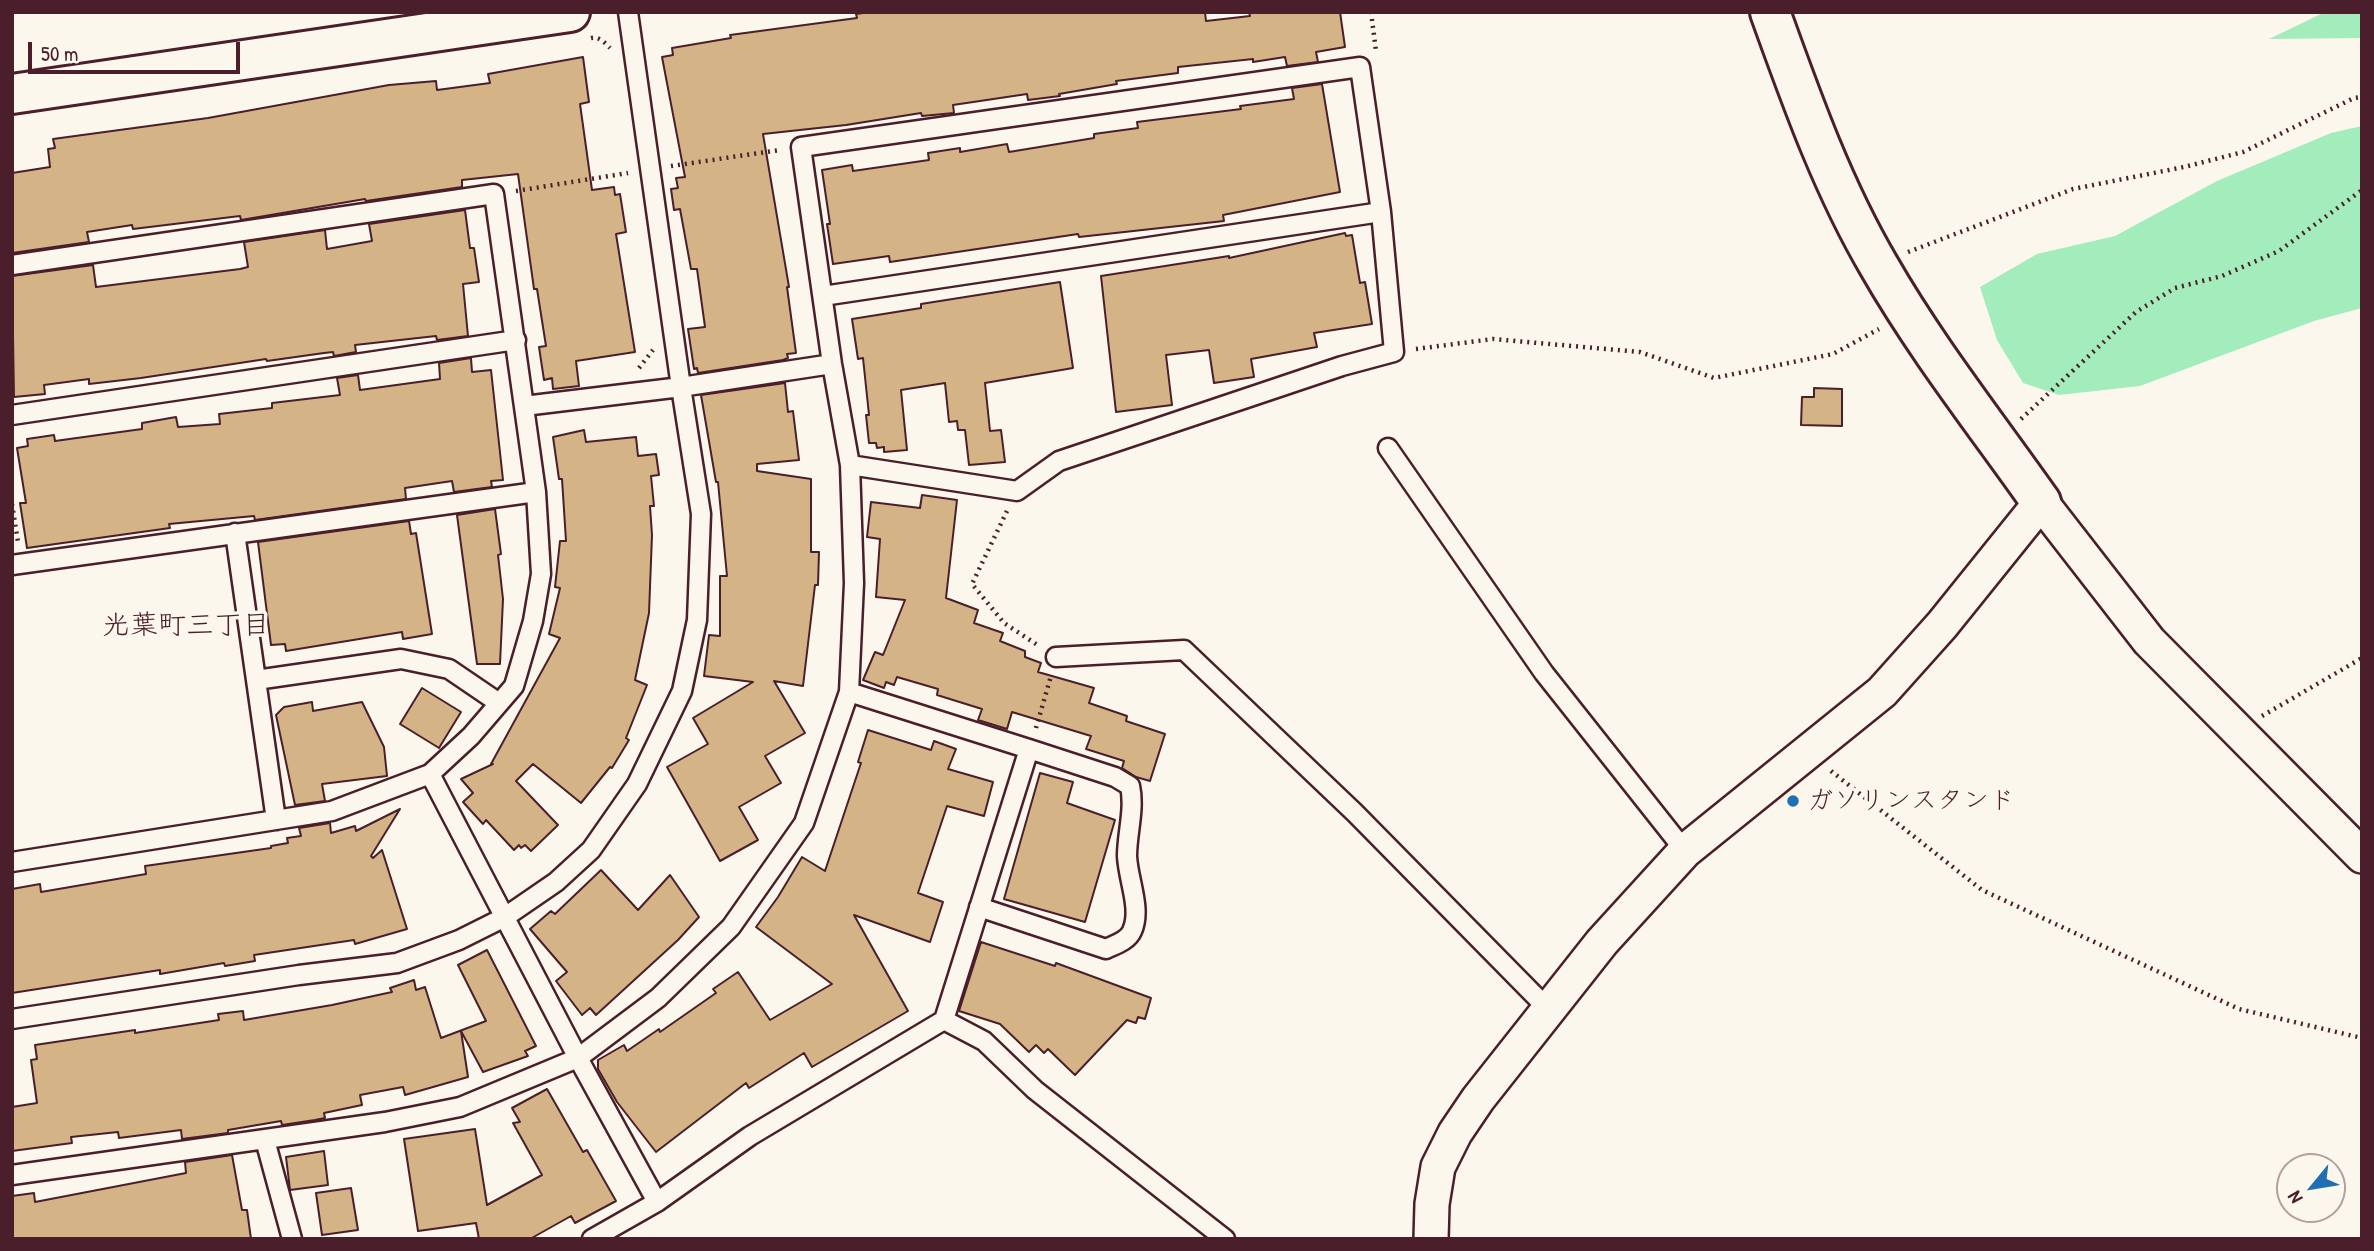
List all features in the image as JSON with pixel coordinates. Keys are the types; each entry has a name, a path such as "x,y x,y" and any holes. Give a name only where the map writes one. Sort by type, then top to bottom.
{"street":[{"path":"1770,12 1799,93 1835,180 1877,263 1908,314 1997,441 2149,641 2362,856"},
{"path":"12,94 576,26"},
{"path":"1431,1239 1432,1204 1438,1167 1455,1133 1478,1099 1602,942 1685,851 1882,692 1942,625 2041,502"}],"lane":[{"path":"12,1018 397,963 459,940 505,917 556,882 591,850 638,784 682,691 697,620 701,514 628,12"},
{"path":"12,1175 385,1122 460,1107 578,1058 658,998 731,927 804,824 849,692 854,583 850,464 832,364 801,146 1360,67 1381,212 1394,352 1342,366 1059,461 1017,491 850,464"},
{"path":"12,265 494,194 536,492 541,574 533,621 514,686 471,736 430,774 332,811 12,862"},
{"path":"822,296 1381,212"},
{"path":"12,415 516,340"},
{"path":"524,406 681,387 832,364"},
{"path":"1388,448 1544,673 1685,851"},
{"path":"17,564 536,492"},
{"path":"235,533 276,820"},
{"path":"1056,657 1184,650 1355,813 1549,1010"},
{"path":"256,680 401,659 449,669 499,703"},
{"path":"849,692 1115,777 1130,786 1132,798 1127,857 1136,916 1132,934 1105,949 979,907"},
{"path":"592,1239 657,1202 750,1136 944,1020 1029,749"},
{"path":"430,774 578,1058 657,1202"},
{"path":"944,1020 984,1041 1035,1090 1225,1239"},
{"path":"265,1140 292,1239"}],"path":[{"path":"576,26 603,41 614,57"},
{"path":"1877,263 2073,189 2244,152 2354,98 2362,97"},
{"path":"1997,441 2136,312 2175,288 2222,276 2279,251 2362,190"},
{"path":"1394,352 1493,339 1640,352 1714,378 1833,354 1908,314"},
{"path":"635,371 652,352 655,341"},
{"path":"1017,491 972,584 1004,623 1056,657 1029,749"},
{"path":"12,505 17,564"},
{"path":"2237,730 2362,658"},
{"path":"1806,752 1982,890 2239,1009 2362,1038"}],"green space":[{"path":"2325,12 2362,12 2362,38 2269,39"},
{"path":"2362,126 2362,308 2314,321 2140,386 2059,395 2023,383 1997,340 1980,287 2037,254 2115,236 2217,181 2331,133"}],"building":[{"path":"1205,12 1206,21 1250,16 1249,12 1340,12 1345,47 1316,52 1318,62 1287,66 1285,57 1178,67 1178,73 1116,81 1117,84 1059,94 1060,96 1028,100 1027,94 953,105 954,113 922,116 921,113 763,134 789,287 796,353 787,354 788,358 783,360 698,373 697,368 694,369 688,329 705,327 697,269 691,269 680,209 674,210 671,189 678,188 676,178 685,177 662,57 673,55 672,48 731,38 730,35 857,18 856,14"},
{"path":"583,57 589,102 580,104 592,190 614,187 615,195 620,194 626,232 616,234 635,352 576,361 579,386 553,389 552,378 544,380 539,347 546,346 537,289 534,289 518,174 462,180 462,187 366,201 365,199 241,220 240,216 133,229 132,225 87,232 89,242 12,253 12,173 50,167 48,149 55,148 53,139 208,118 389,85 436,81 437,90 490,83 488,74"},
{"path":"1322,84 1340,192 1223,215 1224,221 1079,237 1078,234 890,262 889,256 833,264 822,170 852,165 853,171 929,160 928,153 960,148 960,152 1007,144 1009,152 1094,138 1094,134 1138,128 1137,122 1241,109 1240,106 1294,99 1292,88"},
{"path":"465,210 470,248 474,248 479,282 463,284 468,336 437,340 436,336 355,345 356,352 334,356 333,352 89,384 89,379 44,385 45,394 14,397 12,276 93,265 96,287 240,269 248,267 244,242 325,230 327,249 372,241 369,224"},
{"path":"1345,233 1346,236 1352,235 1360,283 1365,282 1372,324 1314,333 1317,347 1251,359 1254,377 1214,383 1209,350 1166,355 1172,405 1116,412 1101,276 1229,258"},
{"path":"1060,282 1073,368 985,383 990,431 1001,430 1005,462 969,465 965,430 958,430 957,421 949,422 945,383 901,390 907,450 884,452 884,447 877,448 876,443 869,443 863,358 858,359 852,319 921,308 921,304"},
{"path":"471,358 472,372 491,370 503,480 491,481 492,487 454,492 452,481 405,488 406,499 255,520 254,516 169,524 170,528 27,548 20,503 26,503 17,448 28,446 27,439 54,435 55,441 142,429 142,423 176,417 178,427 220,424 219,414 272,408 272,403 340,395 337,378 358,375 360,390 440,379 439,363"},
{"path":"785,383 788,412 793,411 799,460 757,464 757,471 811,479 811,552 819,552 818,585 815,585 803,686 774,681 805,733 765,756 781,783 739,807 758,840 720,861 667,767 708,744 693,718 753,682 704,676 709,635 720,636 720,576 727,576 718,482 701,395"},
{"path":"1814,388 1842,389 1842,426 1801,425 1802,397 1814,397"},
{"path":"584,430 586,442 636,437 638,456 656,454 659,475 651,476 654,506 650,506 652,535 649,613 635,680 647,685 626,738 629,740 612,768 610,767 581,803 533,764 516,781 558,825 531,851 525,845 521,848 519,845 514,850 486,820 483,824 463,802 473,793 461,779 493,764 560,638 549,634 560,588 555,587 560,541 566,541 562,479 559,479 553,437"},
{"path":"922,495 957,500 946,598 978,610 974,623 1003,633 1000,641 1025,651 1025,657 1041,663 1038,672 1094,688 1089,703 1127,716 1126,721 1165,734 1150,781 1136,777 1122,768 1124,761 1086,749 1091,736 1012,712 1007,729 978,720 982,709 937,695 938,689 897,677 894,685 886,682 884,688 863,680 875,652 883,655 905,600 876,597 880,539 867,537 871,502 920,508"},
{"path":"495,509 503,599 500,664 477,664 457,515"},
{"path":"409,521 411,534 416,533 432,634 403,639 402,632 286,651 285,644 271,645 258,542"},
{"path":"422,688 461,712 439,748 400,724"},
{"path":"312,702 313,711 362,702 384,747 387,776 322,784 325,801 295,805 276,715 284,707"},
{"path":"868,730 931,750 934,741 956,749 948,769 993,782 984,816 947,806 918,893 943,902 930,942 854,915 908,1011 812,1067 804,1053 749,1088 746,1083 656,1152 617,1102 598,1069 598,1060 624,1045 627,1051 659,1029 660,1032 716,993 713,989 738,972 770,1020 832,984 756,927 802,857 825,871 861,763 858,762"},
{"path":"1040,773 1073,782 1067,803 1115,820 1085,922 1004,899"},
{"path":"400,809 371,856 373,858 382,850 407,929 355,944 354,940 254,955 255,961 225,966 224,963 160,974 160,970 12,993 12,889 40,884 41,892 146,874 145,866 271,848 288,843 287,838 301,836 299,828 330,823 331,833 355,826 356,831"},
{"path":"601,870 638,910 670,875 699,917 678,940 596,1015 590,1008 582,1015 556,981 567,972 530,929 551,911 555,914"},
{"path":"981,942 1055,966 1056,963 1151,998 1145,1019 1138,1017 1136,1023 1127,1020 1075,1075 1048,1049 1044,1053 1036,1045 1029,1052 1000,1024 959,1011"},
{"path":"487,950 536,1046 525,1051 528,1056 483,1072 461,1031 468,1077 405,1095 403,1087 360,1095 362,1105 324,1113 325,1118 282,1125 281,1121 228,1130 228,1133 182,1139 181,1130 119,1138 118,1132 71,1137 72,1143 12,1151 12,1107 37,1103 31,1060 37,1059 35,1045 219,1020 218,1014 243,1011 244,1020 332,1005 392,992 390,988 414,980 416,990 425,987 441,1038 486,1021 458,965"},
{"path":"547,1089 583,1152 587,1150 616,1201 575,1223 571,1216 530,1239 479,1239 476,1223 418,1231 404,1139 475,1129 487,1205 542,1175 513,1123 520,1122 512,1108"},
{"path":"324,1151 328,1185 290,1190 286,1157"},
{"path":"232,1155 242,1210 247,1210 251,1239 12,1239 12,1196 34,1193 35,1202 186,1173 185,1162"},
{"path":"351,1188 358,1230 322,1235 316,1193"}],"place":[{"name":"ガソリンスタンド","path":"1793,801"}],"district":[{"name":"光葉町三丁目","path":"186,627"}]}
